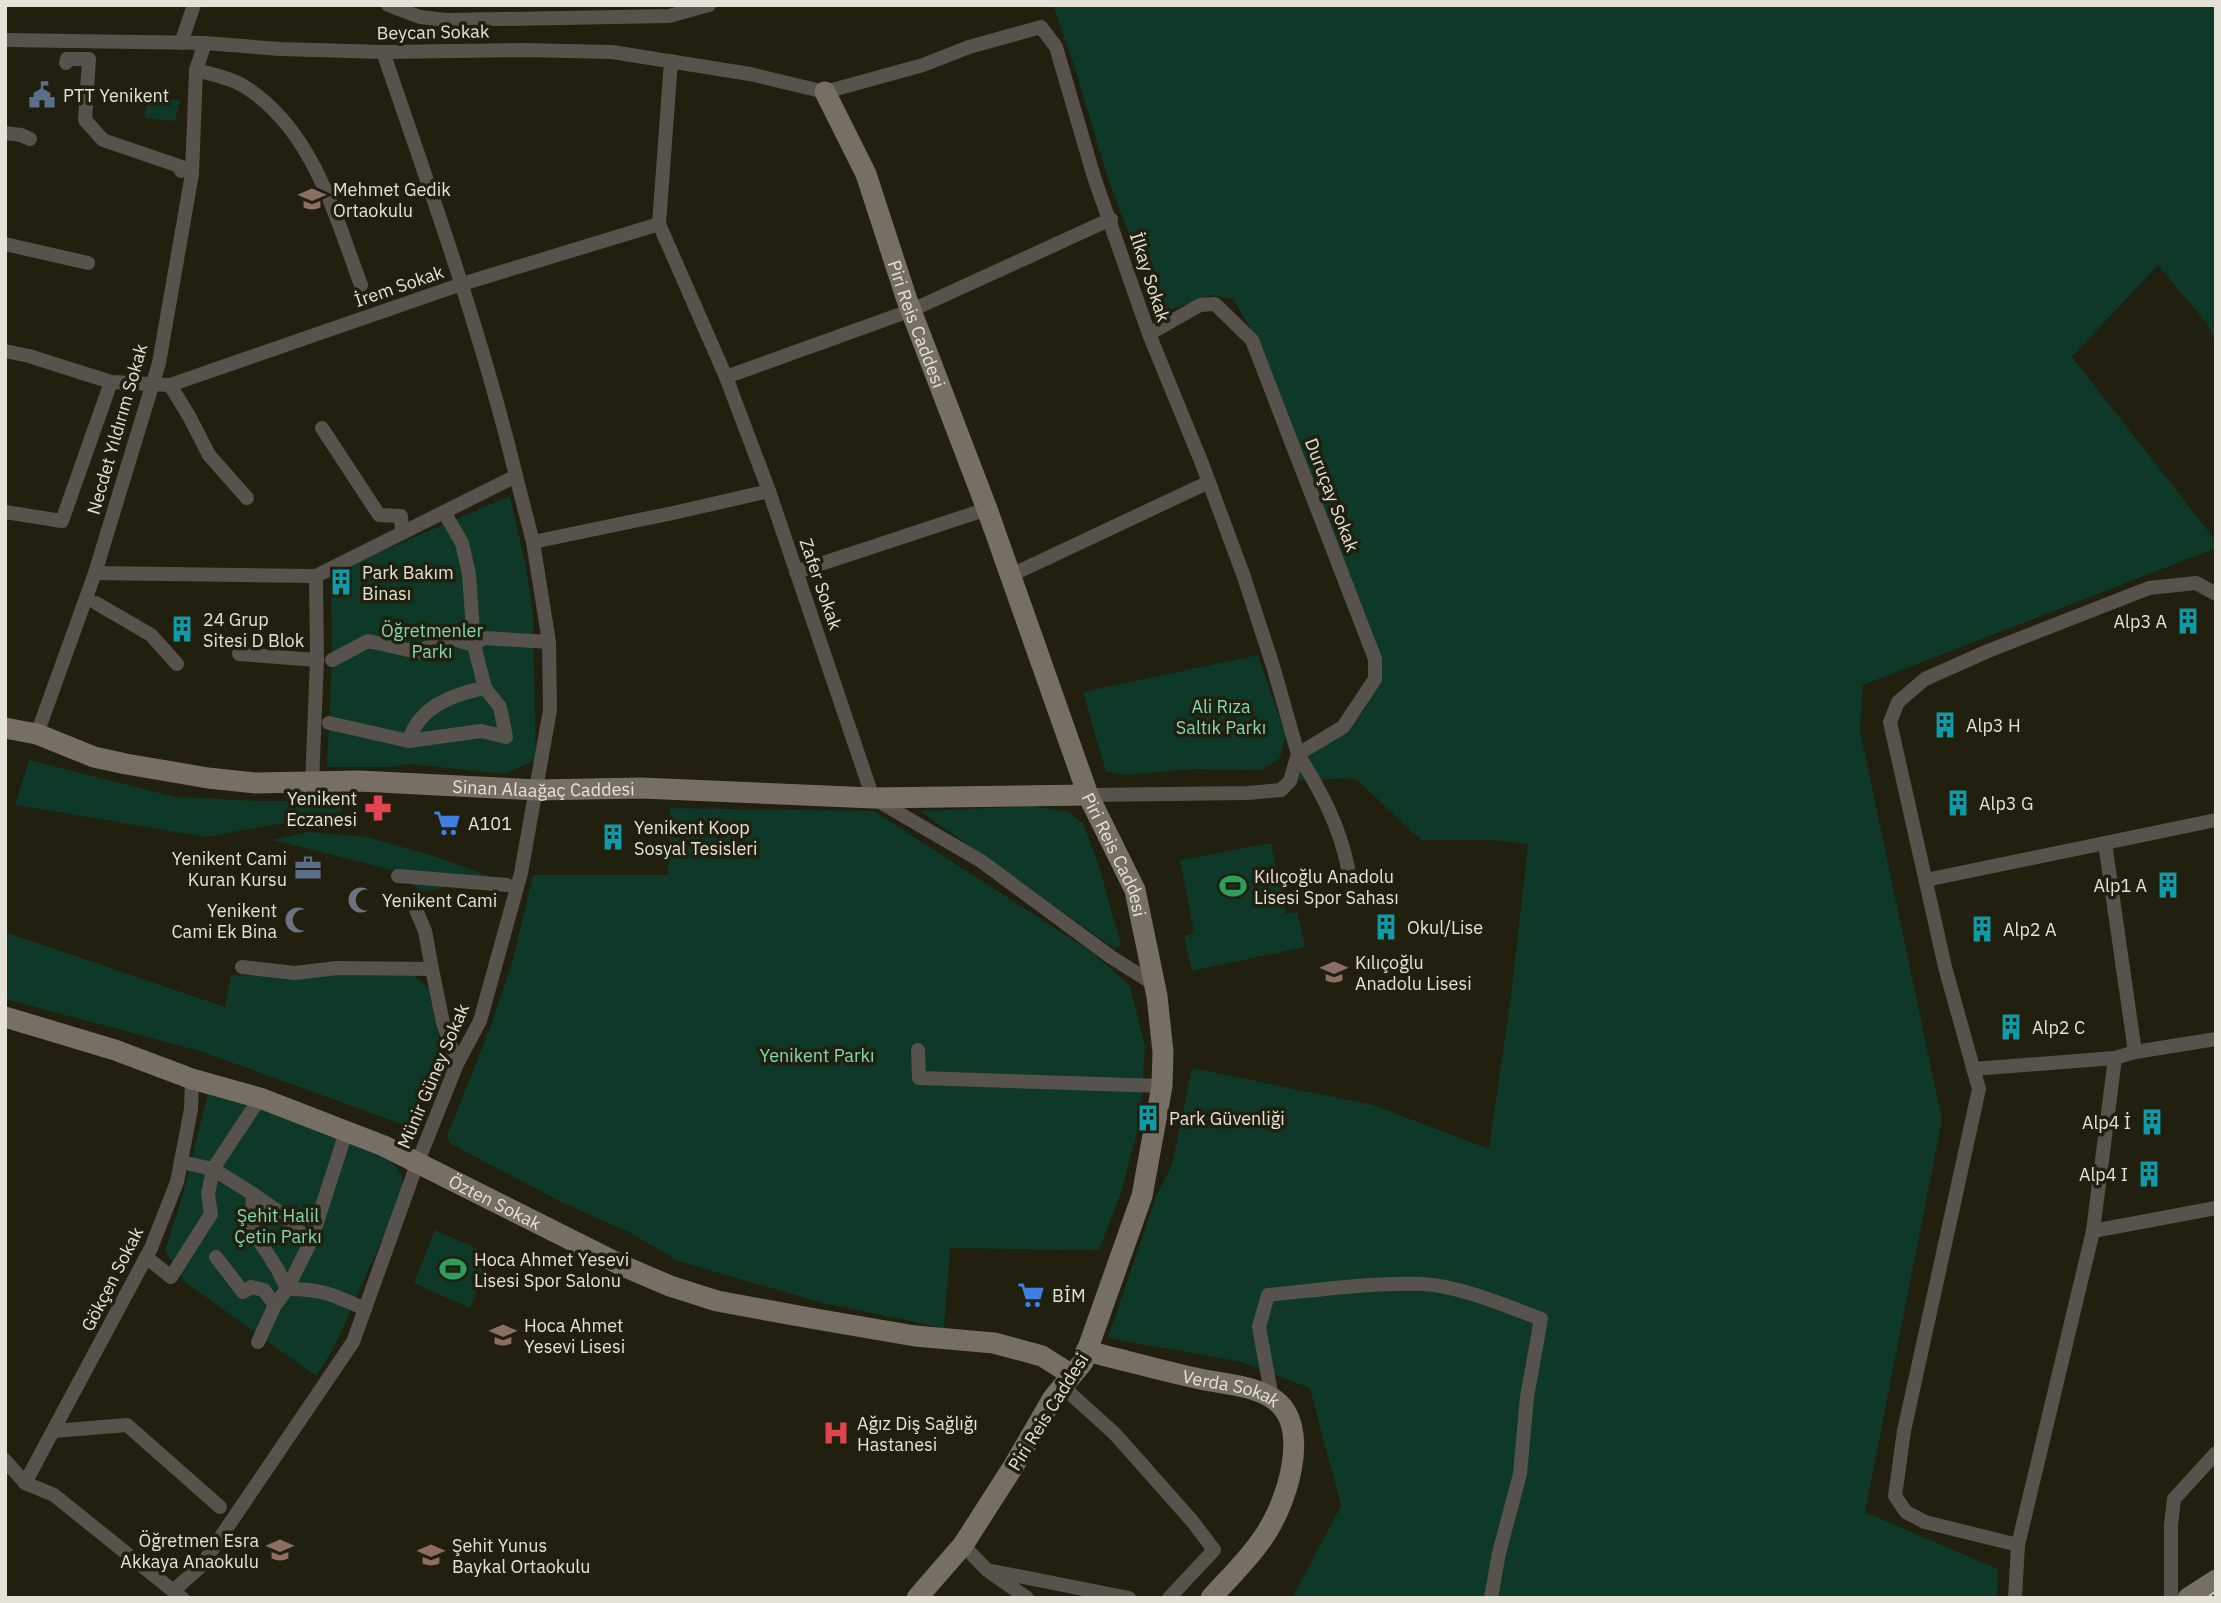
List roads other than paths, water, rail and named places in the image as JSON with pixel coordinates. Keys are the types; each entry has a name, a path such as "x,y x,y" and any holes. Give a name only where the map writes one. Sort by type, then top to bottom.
{"street":[{"path":"181,43 194,5"},
{"path":"388,5 420,17 473,20 669,16 709,5"},
{"name":"İlkay Sokak","path":"825,92 923,65 969,47 1041,27 1056,47 1094,177 1111,219 1149,334 1209,482 1269,653 1298,754 1327,803 1342,842 1348,868"},
{"name":"Beycan Sokak","path":"5,40 205,43 281,49 383,52 612,52 750,74 825,92"},
{"name":"Necdet Yıldırım Sokak","path":"37,734 95,573 159,363 192,174 195,70 205,43"},
{"name":"Münir Güney Sokak","path":"178,1594 201,1566 353,1342 417,1164 457,1064 480,1021 521,873 550,710 549,642 533,542 500,408 462,284 383,52"},
{"path":"66,63 67,59 89,59 85,120 103,140 182,167 181,171"},
{"name":"Zafer Sokak","path":"671,61 659,224 726,377 769,491 873,798"},
{"path":"195,70 239,83 269,104 295,136 320,177 361,285"},
{"name":"Piri Reis Caddesi","path":"825,92 866,174 912,310 987,509 1088,795 1135,890 1154,984 1163,1052 1163,1086 1142,1196 1083,1362 1067,1381 962,1545 917,1598"},
{"path":"5,133 30,139"},
{"path":"726,377 912,310 1111,219"},
{"name":"İrem Sokak","path":"5,351 111,382 170,385 462,284 659,224"},
{"path":"5,244 88,263"},
{"name":"Duruçay Sokak","path":"1149,334 1200,305 1215,304 1252,340 1375,659 1376,679 1343,727 1298,754"},
{"path":"5,512 62,521 111,382"},
{"path":"170,385 209,455 247,498"},
{"path":"322,428 379,515 401,516 402,533"},
{"path":"95,573 316,576 516,476"},
{"path":"1009,576 1209,482"},
{"path":"533,542 769,491"},
{"path":"796,572 987,509"},
{"path":"329,723 409,741 481,731 506,737 500,707 485,688 474,645 469,574 462,543 444,512"},
{"path":"312,783 325,660 316,576"},
{"path":"2018,1545 1925,1522 1906,1512 1895,1496 1905,1431 1979,1088 1945,967 1889,722 1898,702 1926,679 1988,651 2149,588 2196,583 2216,594"},
{"path":"96,603 151,635 177,664"},
{"path":"239,654 325,660 368,640 417,652 449,638 474,645"},
{"path":"474,645 483,638 549,642"},
{"path":"409,741 413,727 426,712 443,701 485,688"},
{"name":"Sinan Alaağaç Caddesi","path":"5,728 37,734 94,757 256,783 372,781 537,790 640,788 873,798 1088,795"},
{"path":"1088,795 1248,793 1280,790 1290,781 1298,754"},
{"path":"873,798 981,862 1111,957 1154,984"},
{"path":"1926,880 2216,820"},
{"path":"2105,843 2135,1052"},
{"path":"398,876 507,885"},
{"path":"416,910 425,932 443,1023 457,1064"},
{"path":"242,967 295,973 337,968 432,969"},
{"name":"Özten Sokak","path":"5,1017 115,1050 192,1079 260,1098 384,1146 621,1265 670,1286 717,1301 810,1318 915,1336 994,1343 1042,1356 1067,1381"},
{"path":"1973,1069 2115,1058 2135,1052 2216,1039"},
{"path":"918,1050 919,1078 1163,1086"},
{"path":"2015,1598 2018,1545 2093,1231 2115,1058"},
{"name":"Gökçen Sokak","path":"24,1483 146,1257 177,1182 191,1109 192,1079"},
{"path":"146,1257 171,1277 211,1214 208,1194 213,1169 260,1098"},
{"path":"258,1342 310,1241 346,1132"},
{"path":"181,1162 213,1169 282,1214 310,1241"},
{"path":"253,1194 251,1229 287,1289"},
{"path":"2093,1231 2216,1208"},
{"path":"216,1257 243,1292 251,1287 264,1290 275,1305"},
{"path":"1272,1398 1259,1327 1268,1295 1330,1288 1425,1284 1474,1295 1541,1319 1527,1397 1520,1474 1499,1553 1491,1598"},
{"path":"287,1289 310,1289 334,1294 365,1309"},
{"name":"Verda Sokak","path":"1086,1351 1255,1390 1285,1408 1295,1442 1280,1505 1261,1541 1210,1598"},
{"path":"1067,1381 1193,1522 1214,1550 1169,1598"},
{"path":"54,1431 127,1425 220,1507"},
{"path":"2171,1598 2171,1525 2174,1499 2216,1453"},
{"path":"5,1460 24,1483 54,1495 178,1594"},
{"path":"962,1545 987,1570 1027,1598"},
{"path":"987,1570 1129,1598"},
{"path":"2188,1598 2216,1580"}],"tram line":[{"path":"2207,1598 2216,1591"}],"place":[{"name":"PTT Yenikent","path":"42,95"},
{"name":"Mehmet Gedik Ortaokulu","path":"312,199"},
{"name":"Park Bakım Binası","path":"341,582"},
{"name":"Alp3 A","path":"2188,621"},
{"name":"24 Grup Sitesi D Blok","path":"182,629"},
{"name":"Alp3 H","path":"1945,725"},
{"name":"Alp3 G","path":"1958,803"},
{"name":"Yenikent Eczanesi","path":"378,808"},
{"name":"A101","path":"447,823"},
{"name":"Yenikent Koop Sosyal Tesisleri","path":"613,837"},
{"name":"Yenikent Cami Kuran Kursu","path":"308,868"},
{"name":"Alp1 A","path":"2168,885"},
{"name":"Kılıçoğlu Anadolu Lisesi Spor Sahası","path":"1233,886"},
{"name":"Yenikent Cami","path":"361,900"},
{"name":"Yenikent Cami Ek Bina","path":"298,920"},
{"name":"Okul/Lise","path":"1386,927"},
{"name":"Alp2 A","path":"1982,929"},
{"name":"Kılıçoğlu Anadolu Lisesi","path":"1334,972"},
{"name":"Alp2 C","path":"2011,1027"},
{"name":"Park Güvenliği","path":"1148,1118"},
{"name":"Alp4 İ","path":"2152,1122"},
{"name":"Alp4 I","path":"2149,1174"},
{"name":"Hoca Ahmet Yesevi Lisesi Spor Salonu","path":"453,1269"},
{"name":"BİM","path":"1031,1295"},
{"name":"Hoca Ahmet Yesevi Lisesi","path":"503,1335"},
{"name":"Ağız Diş Sağlığı Hastanesi","path":"836,1433"},
{"name":"Öğretmen Esra Akkaya Anaokulu","path":"280,1550"},
{"name":"Şehit Yunus Baykal Ortaokulu","path":"431,1555"}],"park label":[{"name":"Öğretmenler Parkı","path":"432,640"},
{"name":"Ali Rıza Saltık Parkı","path":"1221,716"},
{"name":"Yenikent Parkı","path":"817,1055"},
{"name":"Şehit Halil Çetin Parkı","path":"278,1225"}]}
